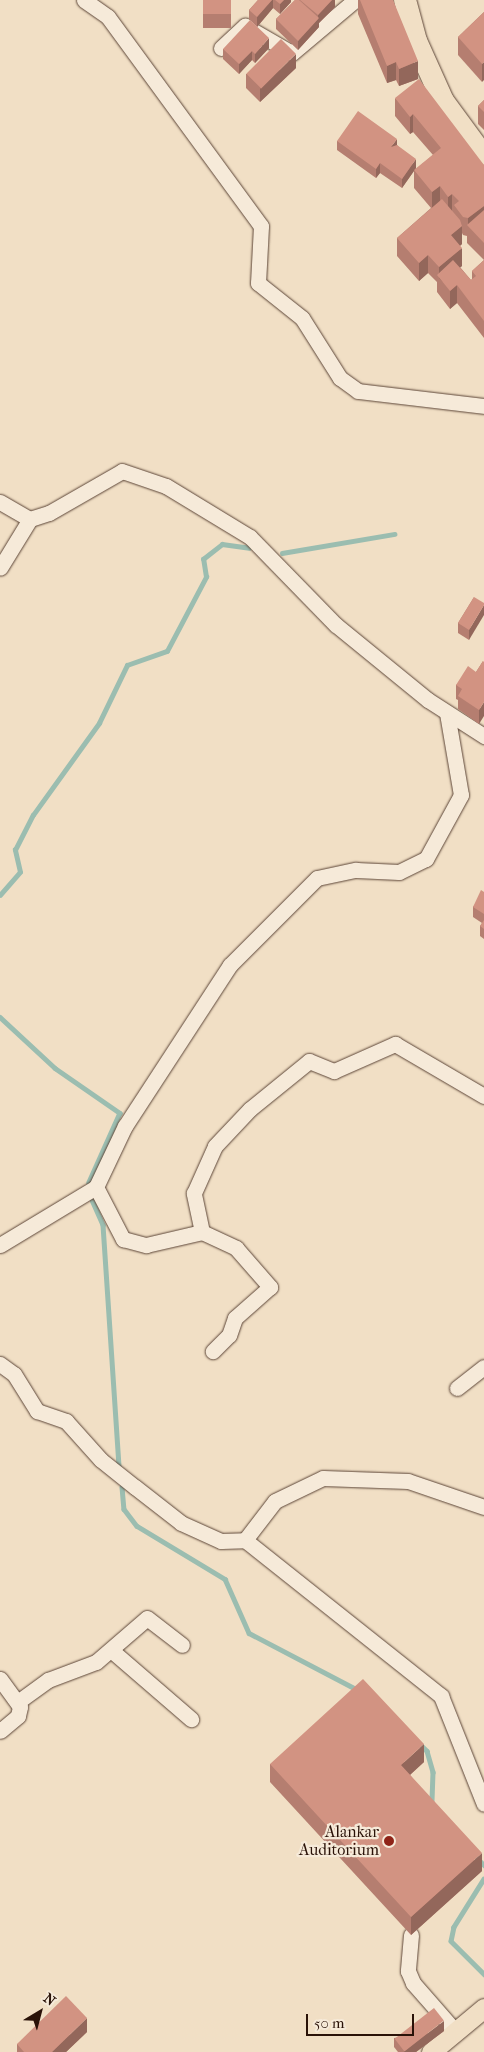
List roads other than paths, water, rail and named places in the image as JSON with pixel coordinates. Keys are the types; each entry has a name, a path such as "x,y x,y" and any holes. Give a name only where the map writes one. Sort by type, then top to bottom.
{"highway":[{"path":"404,0 416,41 443,101 484,157"}],"main road":[{"path":"431,2052 484,2008"}],"street":[{"path":"84,0 108,16 261,226 258,283 302,318 340,378 358,391 484,406"},
{"path":"221,48 245,26 292,53 355,0"},
{"path":"0,568 30,519 50,513 122,471 166,486 250,537 336,625 447,713 484,736"},
{"path":"0,502 30,519"},
{"path":"0,1244 96,1187 125,1126 230,965 317,878 356,870 399,872 426,859 461,795 447,713"},
{"path":"202,1232 194,1193 215,1146 250,1109 309,1061 334,1071 394,1044 484,1096"},
{"path":"96,1187 123,1239 146,1245 202,1232 236,1248 270,1287 236,1318 229,1335 213,1351"},
{"path":"0,1364 6,1373 14,1374 37,1411 66,1421 101,1460 181,1523 221,1541 245,1540 441,1696 484,1804"},
{"path":"457,1388 484,1367"},
{"path":"245,1540 275,1501 323,1478 408,1481 484,1507"},
{"path":"19,1701 48,1680 81,1671 111,1650 147,1618 182,1645"},
{"path":"111,1650 191,1719"},
{"path":"0,1679 19,1701 18,1716 0,1731"},
{"path":"412,1935 408,1971 413,1983 456,2032"}],"waterway":[{"path":"282,553 394,534"},
{"path":"0,895 20,872 15,850 33,815 99,723 127,665 167,651 206,577 203,559 222,544 249,548"},
{"path":"0,1017 55,1068 120,1113 89,1182"},
{"path":"92,1200 103,1225 119,1466"},
{"path":"122,1487 124,1509 137,1526 225,1579 249,1633 358,1690"},
{"path":"420,1744 427,1751 433,1772 432,1803"},
{"path":"477,1858 484,1865"},
{"path":"484,1879 454,1927 451,1941 484,1974"}],"place":[{"name":"Alankar Auditorium","path":"389,1841"}]}
